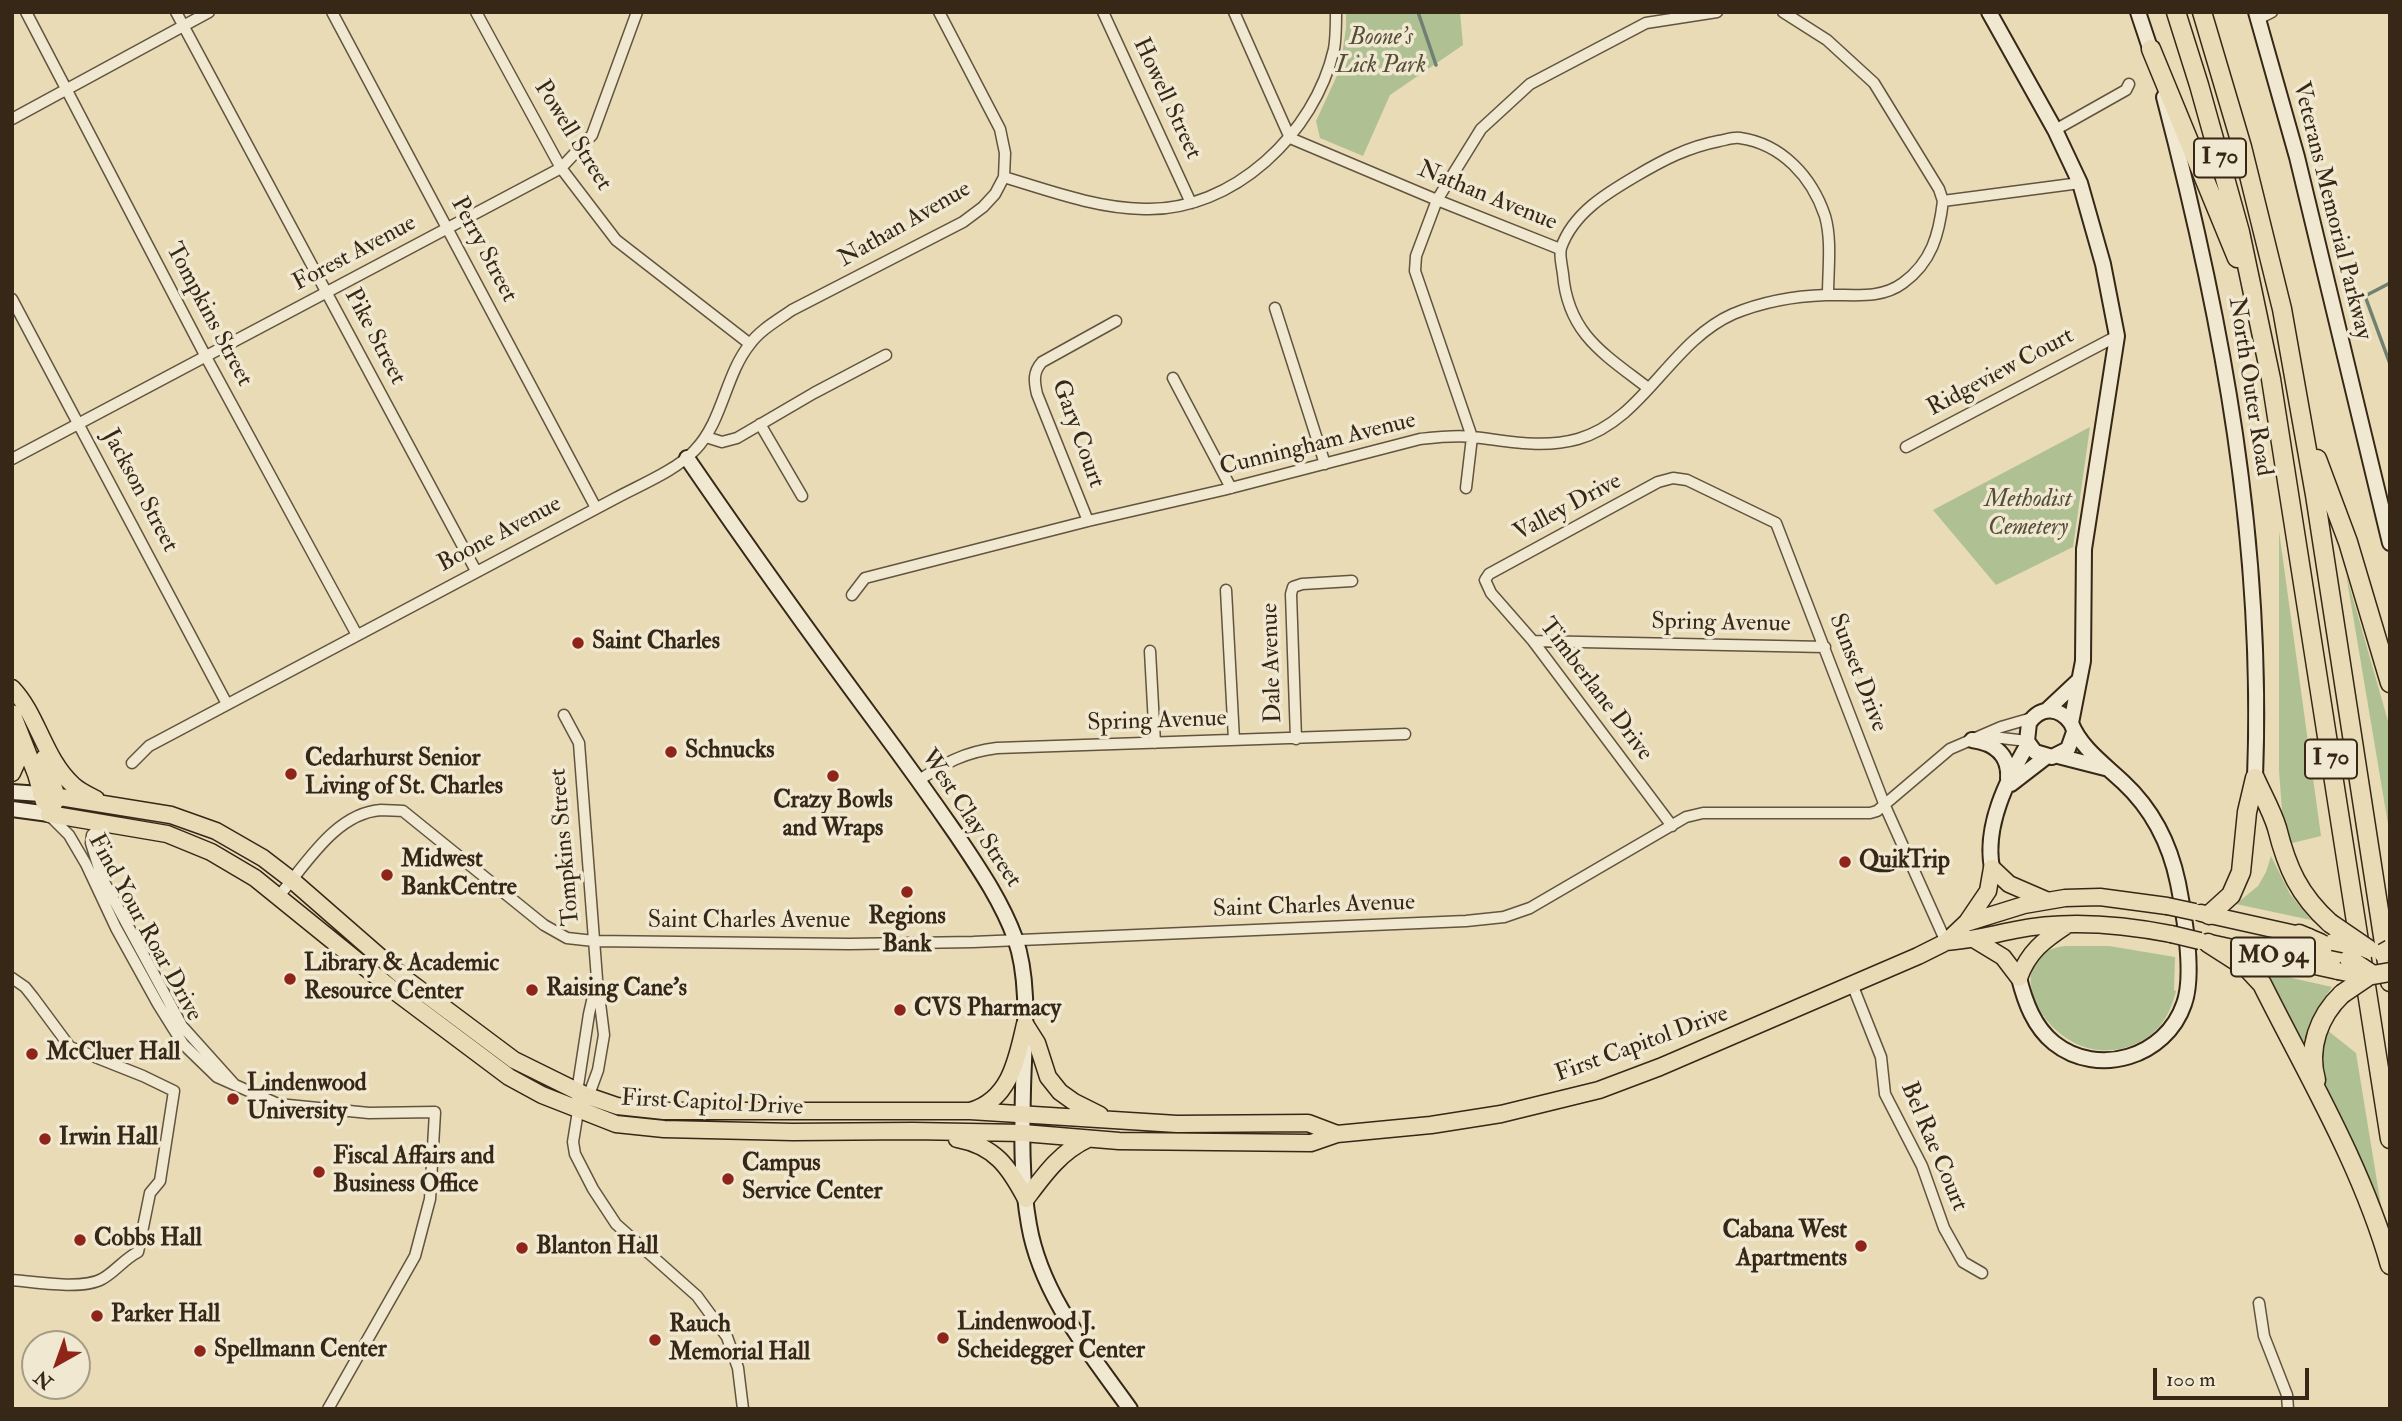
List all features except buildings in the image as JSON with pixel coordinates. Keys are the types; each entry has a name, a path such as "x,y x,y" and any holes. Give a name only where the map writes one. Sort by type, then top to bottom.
{"highway":[{"name":"I 70","path":"2176,12 2220,158 2257,306 2291,496 2390,1139"},
{"name":"I 70","path":"2202,12 2265,234 2303,419 2383,979"},
{"path":"2151,49 2257,306"},
{"path":"2303,419 2347,542 2390,683"},
{"path":"2202,913 2231,895 2241,872 2247,812 2255,778"},
{"path":"2255,778 2296,883 2330,923 2383,954"},
{"path":"2300,934 2383,979"},
{"path":"2204,942 2248,968 2260,981 2321,1098 2372,1209 2390,1265"},
{"path":"2284,959 2383,954"},
{"path":"2321,1098 2313,1070 2312,1052 2322,1019 2332,1003 2342,994 2383,979"}],"main road":[{"path":"12,689 50,772 48,814"},
{"path":"12,689 24,700 62,772 71,783 103,805"},
{"path":"12,716 36,774 49,796"},
{"path":"12,716 20,755 12,774"},
{"name":"First Capitol Drive","path":"49,796 171,815 216,831 263,858 293,881 402,977 514,1060 584,1094 617,1106 664,1111 970,1111 1177,1124 1308,1123 1337,1134"},
{"name":"First Capitol Drive","path":"48,814 167,834 211,852 255,878 466,1046 509,1077 578,1111 616,1124 664,1129 1023,1133 1119,1141 1311,1143 1337,1134 1465,1121 1570,1098 1660,1067 1852,984 1946,942 1966,923 1989,914 2046,900 2099,897 2167,906 2300,934"},
{"path":"1992,868 2009,884 2046,900"},
{"path":"1966,923 1988,891 1992,868"},
{"path":"2019,978 2023,964 2032,951 2068,924"},
{"name":"First Capitol Drive","path":"1946,942 1975,940 2015,930 2068,924 2107,925 2141,928 2284,959"},
{"path":"1975,940 2003,957 2019,978"},
{"path":"970,1111 980,1109 1001,1090 1014,1069 1024,1024"},
{"path":"1024,1024 1037,1043 1048,1077 1060,1092 1074,1102 1114,1120"},
{"path":"914,1131 974,1142 995,1155 1010,1169 1026,1199 1059,1157 1072,1146 1089,1138"}],"street":[{"name":"Tompkins Street","path":"26,12 206,357 357,635"},
{"name":"Pike Street","path":"176,12 476,571"},
{"path":"12,119 209,12"},
{"name":"Perry Street","path":"332,12 596,508"},
{"name":"Powell Street","path":"476,12 562,168 616,240 750,344"},
{"name":"Forest Avenue","path":"12,459 562,168 592,135 637,12"},
{"path":"939,12 1000,129 1005,153 1004,177"},
{"name":"Howell Street","path":"1103,12 1191,203"},
{"path":"1234,12 1290,138"},
{"path":"1290,138 1326,72 1334,49 1336,12"},
{"path":"1466,488 1472,437 1415,271 1416,256 1437,200 1481,129 1530,84 1646,23 1717,12"},
{"path":"1783,12 1828,40 1874,83 1939,189 1943,201 2080,183"},
{"path":"1989,12 2055,130 2080,183 2103,264 2117,336 2084,549 2083,661 2068,749 2007,788"},
{"name":"North Outer Road","path":"2138,12 2151,49 2195,215 2225,363 2242,478 2252,581 2257,664 2255,778"},
{"path":"2257,16 2272,12"},
{"name":"Veterans Memorial Parkway","path":"2257,16 2297,157 2390,543"},
{"path":"2055,130 2126,90 2129,84"},
{"name":"Nathan Avenue","path":"706,437 750,344 792,310 962,222 983,207 995,194 1004,177 1057,193 1125,207 1147,209 1191,203 1220,193 1246,177 1290,138 1560,249"},
{"path":"1648,388 1598,351 1584,334 1564,295 1560,249 1575,224 1596,200 1661,161 1698,146 1738,138 1768,147 1794,163 1814,188 1826,218 1828,295"},
{"name":"Cunningham Avenue","path":"852,595 865,578 1420,439 1442,436 1472,437 1530,445 1580,439 1608,426 1632,406 1686,346 1708,327 1725,318 1762,304 1828,295 1858,297 1884,292 1901,285 1929,257 1938,236 1943,201"},
{"name":"Jackson Street","path":"12,299 227,704"},
{"path":"1275,309 1325,464"},
{"name":"Gary Court","path":"1088,522 1037,394 1034,376 1042,362 1116,321"},
{"name":"Ridgeview Court","path":"1906,447 2117,336"},
{"path":"706,437 715,441 729,441 886,355"},
{"path":"1173,379 1231,488"},
{"path":"761,424 802,496"},
{"name":"Boone Avenue","path":"132,763 149,746 687,458 706,437"},
{"name":"West Clay Street","path":"687,458 790,606 919,780 986,878 1004,912 1016,940 1024,987 1023,1133 1029,1227 1058,1304 1079,1339 1130,1409"},
{"name":"Valley Drive","path":"1485,580 1489,574 1658,482 1673,478"},
{"name":"Sunset Drive","path":"1673,478 1687,480 1776,523 1885,806 1946,942"},
{"name":"Timberlane Drive","path":"1485,580 1491,593 1533,641 1672,826"},
{"name":"Dale Avenue","path":"1296,738 1291,594 1293,587 1352,581"},
{"path":"1226,590 1234,740"},
{"name":"Spring Avenue","path":"1533,641 1825,647"},
{"path":"1150,651 1155,743"},
{"path":"1992,868 1989,856 1996,813 2027,743 2027,729 2032,718 2047,710 2079,680"},
{"path":"2019,978 2030,1011 2052,1041 2081,1057 2099,1060 2118,1060 2146,1051 2171,1028 2184,1006 2189,979 2179,887 2173,861 2158,825 2127,785 2106,768 2060,712 2047,710"},
{"name":"Tompkins Street","path":"564,715 579,743 597,979 604,1035 598,1070 578,1111"},
{"name":"Saint Charles Avenue","path":"594,941 849,944 1016,940 1389,926 1504,917 1530,908 1686,817 1703,813 1870,813 1885,806 1950,750 2032,718"},
{"name":"Spring Avenue","path":"919,780 955,757 977,750 1405,734"},
{"path":"1978,738 2027,743 2035,752 2106,768"},
{"path":"1978,738 2000,751 2008,765 2007,788"},
{"path":"12,792 49,796"},
{"path":"12,809 48,814"},
{"path":"278,897 331,835 352,820 379,810 403,811 544,925 566,938 594,941"},
{"name":"Find Your Roar Drive","path":"48,814 69,835 158,1004 183,1044 217,1077 278,1104 369,1113 435,1112 430,1199 415,1256 328,1409"},
{"name":"Find Your Roar Drive","path":"105,823 92,835 91,843 108,889 182,1026 236,1085"},
{"path":"12,978 25,987 69,1047 144,1076 174,1091 160,1181 150,1194 138,1252 127,1257 100,1281 66,1285 12,1280"},
{"name":"Tompkins Street","path":"584,1094 589,1014 597,979"},
{"name":"Bel Rae Court","path":"1852,984 1881,1057 1885,1094 1922,1166 1944,1228 1963,1262 1982,1273"},
{"path":"578,1111 573,1142 575,1154 591,1186 616,1224 697,1296 727,1337 738,1367 743,1409"},
{"path":"2259,1303 2264,1336 2287,1395 2288,1409"}],"green space":[{"name":"Boone's Lick Park","path":"1346,12 1460,12 1463,45 1390,95 1363,156 1320,138 1316,121 1340,69"},
{"name":"Methodist Cemetery","path":"2090,427 2073,547 1996,585 1933,510"},
{"path":"2279,531 2321,836 2288,844 2283,823 2279,771"},
{"path":"2346,574 2390,728 2390,836"},
{"path":"2271,856 2290,894 2311,920 2236,904 2258,886"},
{"path":"2066,946 2109,946 2175,957 2176,991 2167,1016 2157,1029 2135,1044 2106,1050 2079,1045 2057,1031 2040,1011 2032,990 2032,969 2043,954"},
{"path":"2261,971 2332,987 2310,1023 2302,1048"},
{"path":"2327,1030 2356,1053 2383,1218 2323,1079 2321,1051"}],"waterway":[{"path":"1418,12 1436,65"},
{"path":"2390,283 2365,296 2390,364"}],"place":[{"name":"Saint Charles","path":"578,643"},
{"name":"Schnucks","path":"671,752"},
{"name":"Cedarhurst Senior Living of St. Charles","path":"291,774"},
{"name":"Crazy Bowls and Wraps","path":"833,776"},
{"name":"QuikTrip","path":"1845,862"},
{"name":"Midwest BankCentre","path":"387,875"},
{"name":"Regions Bank","path":"907,892"},
{"name":"Library & Academic Resource Center","path":"290,979"},
{"name":"Raising Cane's","path":"532,990"},
{"name":"CVS Pharmacy","path":"900,1010"},
{"name":"McCluer Hall","path":"32,1054"},
{"name":"Lindenwood University","path":"233,1099"},
{"name":"Irwin Hall","path":"45,1139"},
{"name":"Fiscal Affairs and Business Office","path":"319,1172"},
{"name":"Campus Service Center","path":"728,1179"},
{"name":"Cobbs Hall","path":"80,1240"},
{"name":"Cabana West Apartments","path":"1861,1246"},
{"name":"Blanton Hall","path":"522,1248"},
{"name":"Parker Hall","path":"97,1316"},
{"name":"Lindenwood J. Scheidegger Center","path":"943,1338"},
{"name":"Rauch Memorial Hall","path":"655,1340"},
{"name":"Spellmann Center","path":"200,1351"}]}
